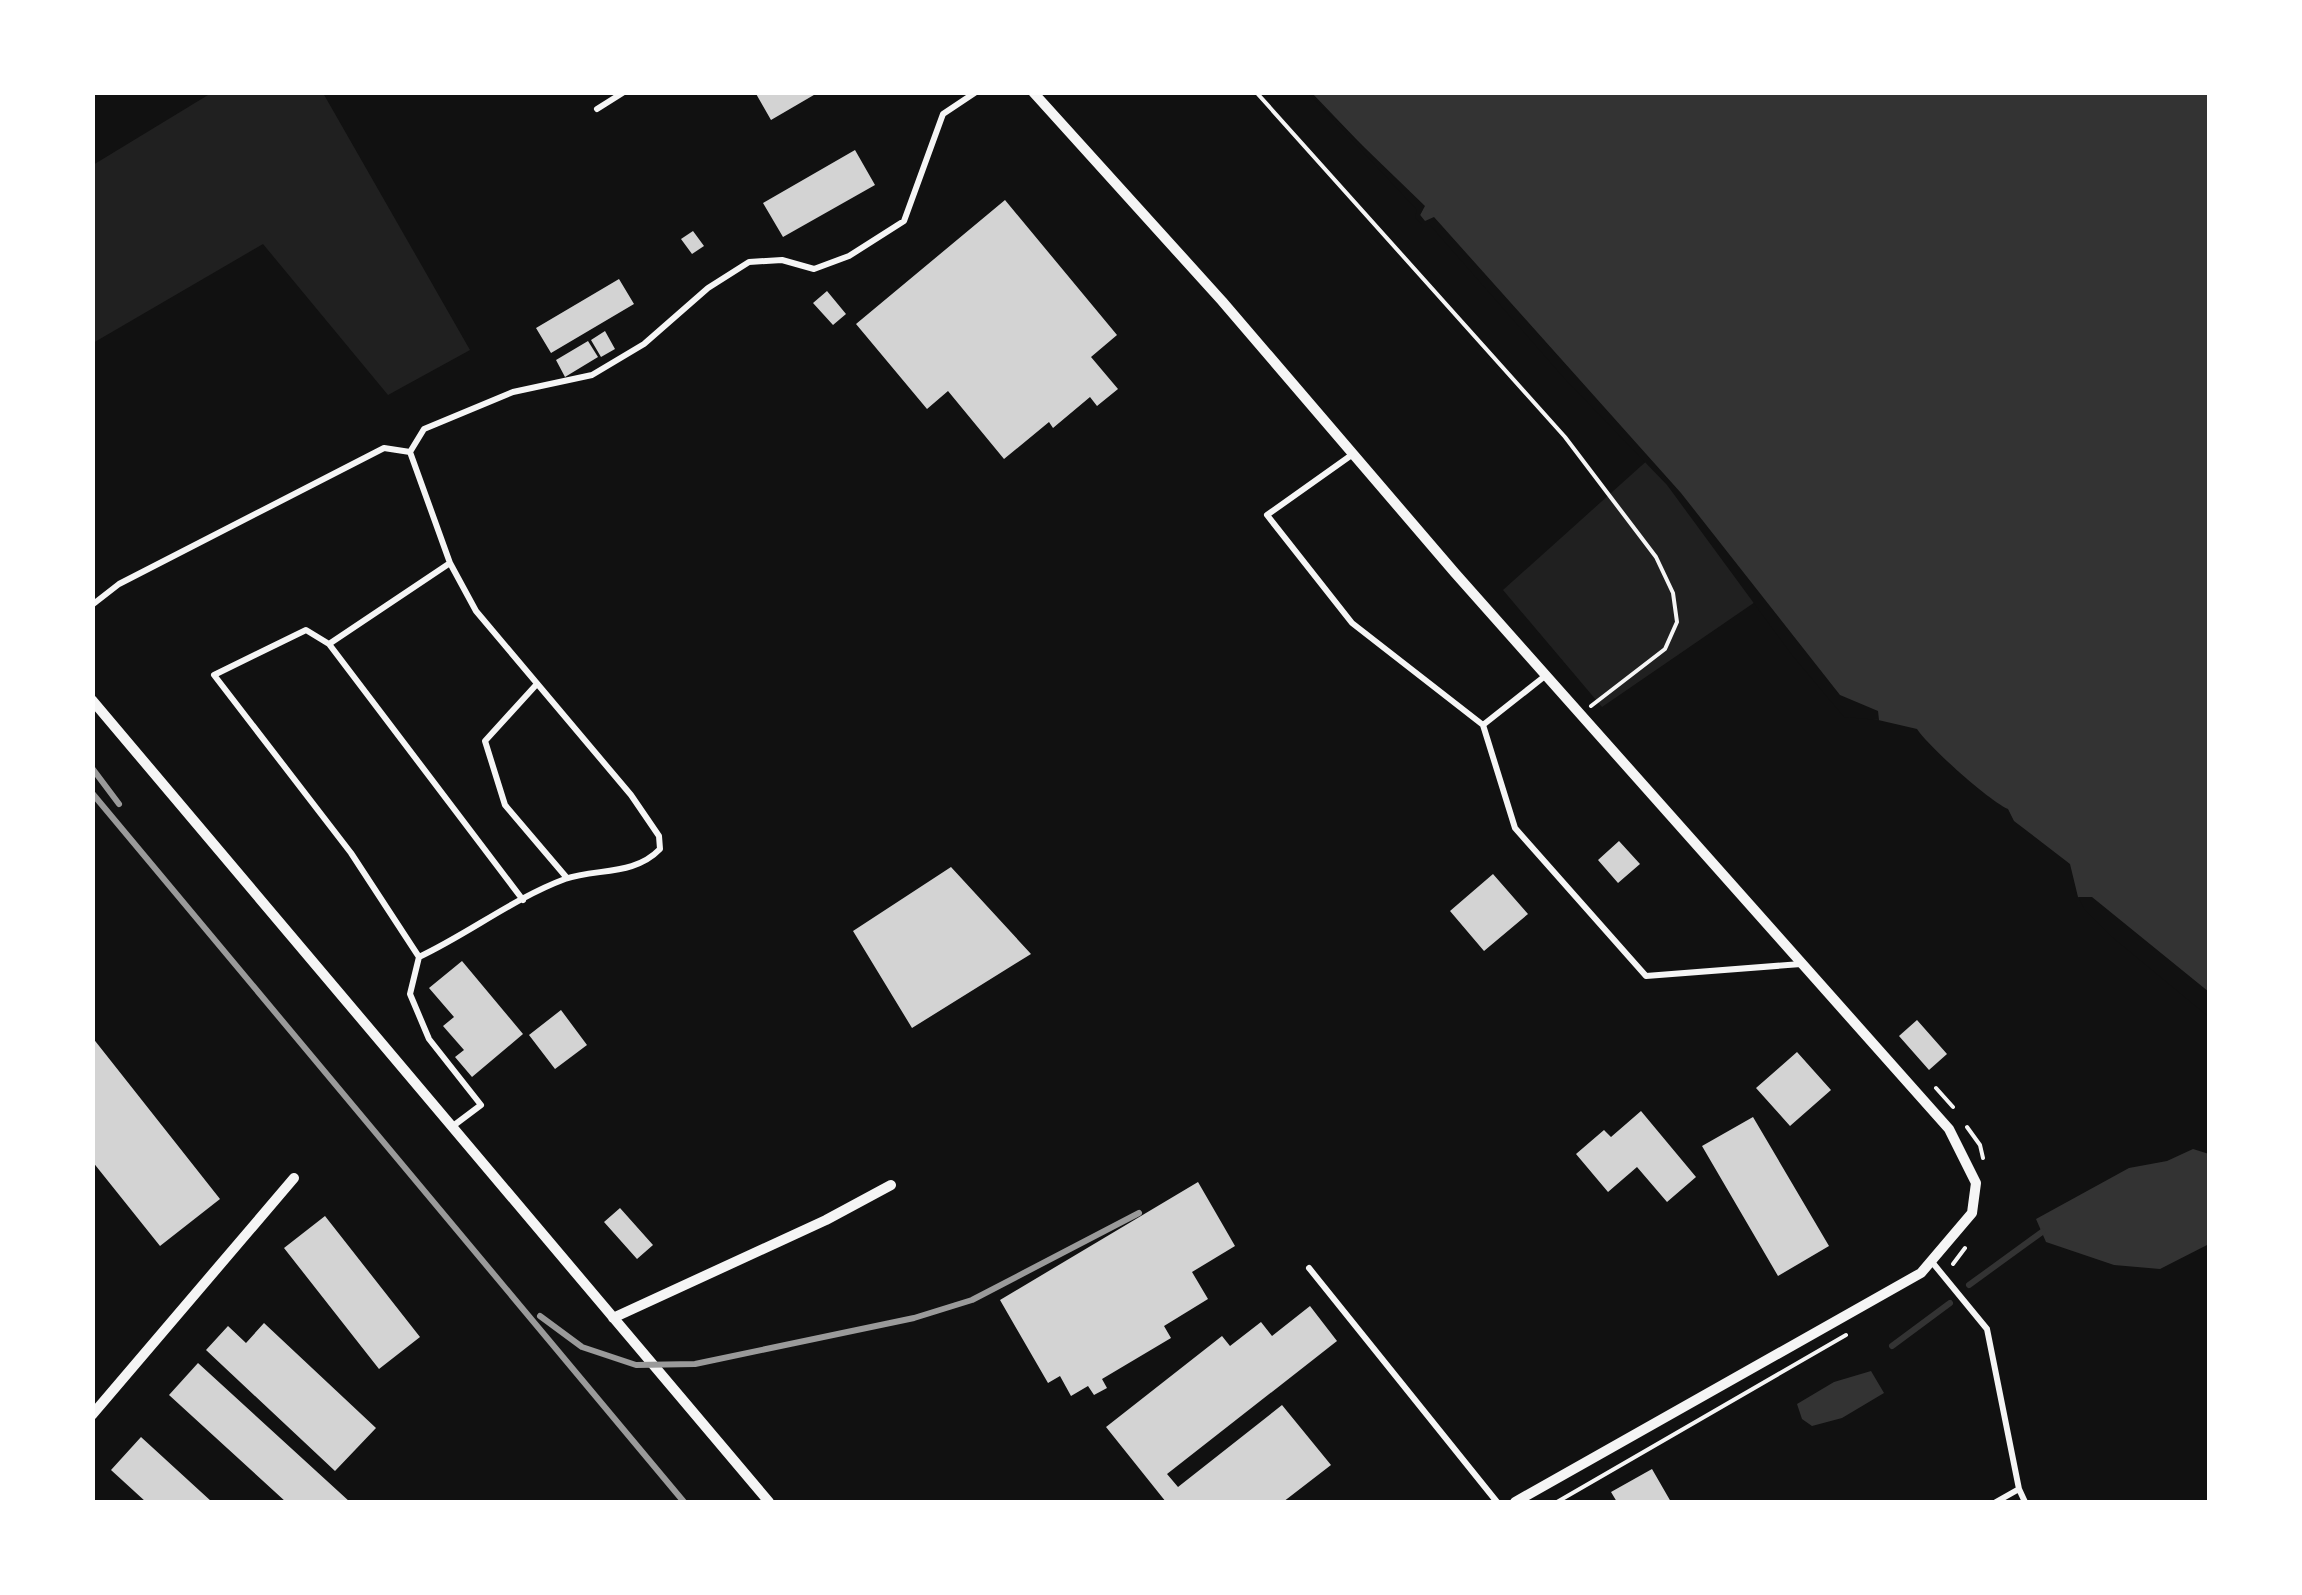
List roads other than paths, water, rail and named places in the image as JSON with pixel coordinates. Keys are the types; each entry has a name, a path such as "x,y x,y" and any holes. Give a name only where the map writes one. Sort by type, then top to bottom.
{"street":[{"path":"1033,92 1949,1128 1976,1183 1972,1213 1921,1274 1514,1502"},
{"path":"92,700 768,1502"},
{"path":"92,1415 294,1178"},
{"path":"613,1318 826,1220 891,1185"}],"lane":[{"path":"597,109 624,92"},
{"path":"410,452 424,429 514,392 592,375 644,344 708,288 749,262 782,260 814,268 849,256 904,221 943,114 976,92"},
{"path":"92,605 119,584 384,448 410,452"},
{"path":"410,452 450,563 476,611 631,795 659,836 660,849 649,860 612,872 567,878 419,957"},
{"path":"1354,454 1267,515 1352,622 1483,725 1514,828 1646,976 1802,964"},
{"path":"329,644 450,563"},
{"path":"452,1126 481,1106 428,1039 410,994 419,957 351,853 214,675 306,630 329,644 523,900"},
{"path":"1483,725 1546,675"},
{"path":"536,685 485,741 505,805 567,878"},
{"path":"1932,1262 1988,1329 2018,1489 2024,1502"},
{"path":"1309,1268 1497,1502"},
{"path":"1996,1502 2018,1489"}],"waterway":[{"path":"1969,1285 2042,1232"},
{"path":"1892,1346 1950,1303"}],"railway":[{"path":"92,768 119,804"},
{"path":"92,793 684,1502"},
{"path":"540,1316 582,1347 636,1365 695,1364 914,1318 972,1300 1139,1213"}]}
